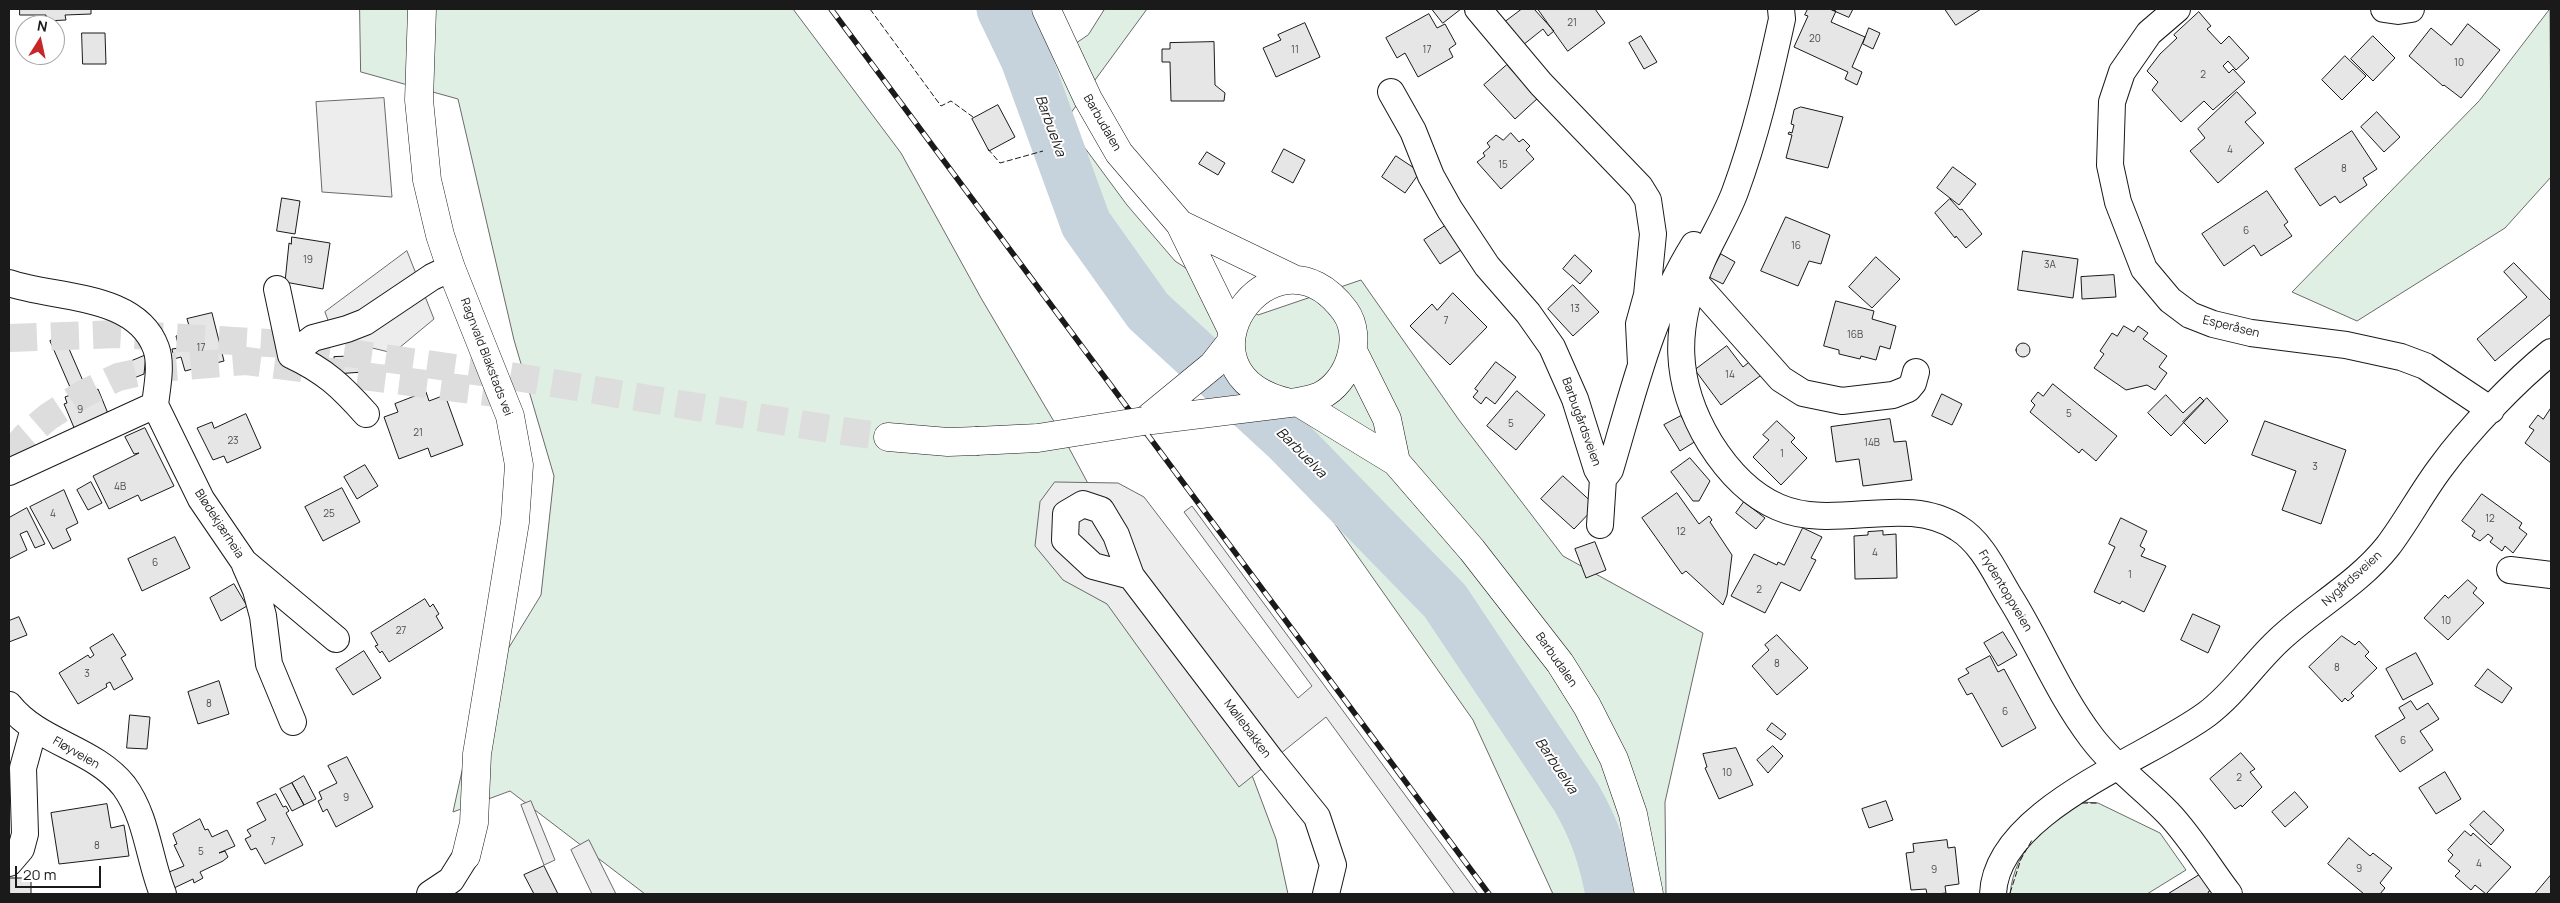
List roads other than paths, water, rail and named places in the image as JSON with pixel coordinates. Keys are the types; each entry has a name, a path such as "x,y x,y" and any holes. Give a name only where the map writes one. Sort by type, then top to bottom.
{"main road":[{"name":"Ragnvald Blakstads vei","path":"422,9 419,100 427,180 440,235 451,268 510,416 519,465 515,522 477,754 474,823 466,856"},
{"name":"Barbudalen","path":"1046,9 1088,99 1119,153 1180,224 1231,336"},
{"name":"Barbudalen","path":"1180,224 1296,280"},
{"path":"888,436 948,442 1038,438 1144,421 1294,403 1321,395 1338,382 1348,367 1353,351 1353,332 1346,313 1327,291 1315,284 1296,280 1270,284 1246,300 1235,318 1231,336 1213,366 1144,421"},
{"path":"1231,336 1237,369 1254,389 1270,398 1294,403"},
{"name":"Barbudalen","path":"1353,351 1387,419 1396,462"},
{"name":"Barbudalen","path":"1294,403 1396,462 1472,550 1560,663 1587,706 1614,759 1633,814 1649,894"}],"street":[{"path":"1478,9 1541,84 1640,187 1648,200 1653,234 1646,295 1639,324 1641,364"},
{"path":"1781,9 1782,19 1758,123 1734,194 1694,281 1781,378 1804,393 1842,401 1893,396 1908,389 1913,383 1916,372"},
{"name":"Esperåsen","path":"2177,9 2149,33 2122,72 2112,102 2110,164 2118,202 2144,269 2170,300 2190,315 2213,324 2251,334 2346,345 2402,357 2425,366 2491,410"},
{"path":"2384,9 2398,11 2411,9"},
{"name":"Barbugårdsveien","path":"1391,92 1413,130 1430,176 1450,210 1487,266 1528,313 1552,347 1575,400 1597,469 1603,479 1610,470 1641,364 1666,294 1702,232 1723,218"},
{"path":"291,355 313,338 365,322 432,277 451,268"},
{"name":"Frydentoppveien","path":"1694,281 1683,322 1680,346 1681,371 1687,397 1696,420 1720,459 1737,479 1764,501 1785,510 1834,517 1906,513 1929,515 1960,529 1975,542 1990,564 2092,738 2118,768 2169,814 2229,894"},
{"path":"9,283 31,291 89,300 128,314 147,331 156,349 158,371 155,405 9,472"},
{"path":"277,289 291,355"},
{"name":"Nygårdsveien","path":"1993,894 1994,879 1999,863 2017,838 2031,824 2061,802 2208,713 2280,639 2338,594 2387,548 2442,466 2491,410 2551,352"},
{"path":"291,355 311,364 340,384 366,414"},
{"name":"Blødekjærheia","path":"155,405 201,500 244,562 336,639"},
{"path":"1600,525 1603,479"},
{"path":"244,562 256,590 263,616 269,664 293,722"},
{"path":"2510,570 2551,575"},
{"name":"Møllebakken","path":"1131,576 1316,817 1333,865 1326,894"},
{"name":"Fløyveien","path":"9,705 16,715 34,728 97,763 123,786 136,808 163,894"},
{"path":"9,863 21,849 25,834 23,768 34,728"},
{"path":"430,894 451,880 466,856"}],"waterway":[{"name":"Barbuelva","path":"1002,9 1026,59 1086,224 1148,311 1287,439 1445,601 1576,797 1589,821 1598,844 1611,894"}],"tunnel":[{"path":"9,338 117,334 285,344 510,376 888,437"},
{"path":"9,456 26,436 48,417 83,394 118,377 159,368 246,361 519,396"}],"railway":[{"path":"831,9 1489,894"}]}
